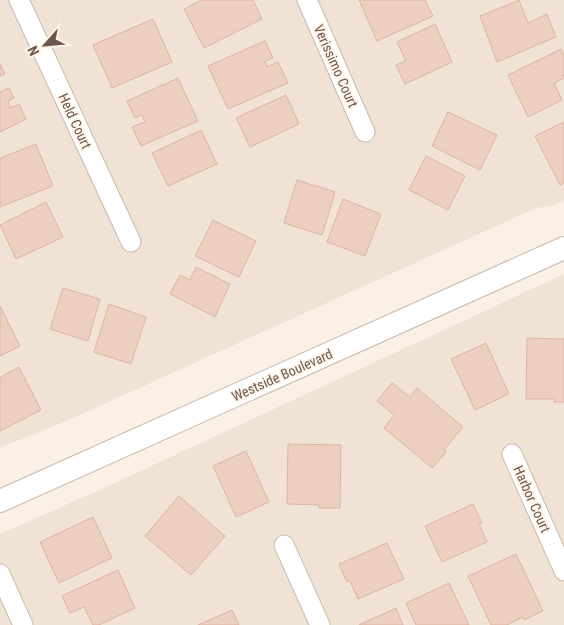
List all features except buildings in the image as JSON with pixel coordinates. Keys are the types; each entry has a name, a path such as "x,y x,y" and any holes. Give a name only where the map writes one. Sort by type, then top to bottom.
{"street":[{"name":"Held Court","path":"19,0 131,242"},
{"name":"Verissimo Court","path":"307,0 365,132"},
{"name":"Westside Boulevard","path":"0,501 564,248"},
{"name":"Harbor Court","path":"512,454 564,571"},
{"path":"284,545 320,625"},
{"path":"0,574 23,625"}],"shaded area":[{"path":"0,0 564,0 564,200 552,206 536,208 71,419 0,448"},
{"path":"564,274 564,625 0,625 0,534 102,489"}]}
